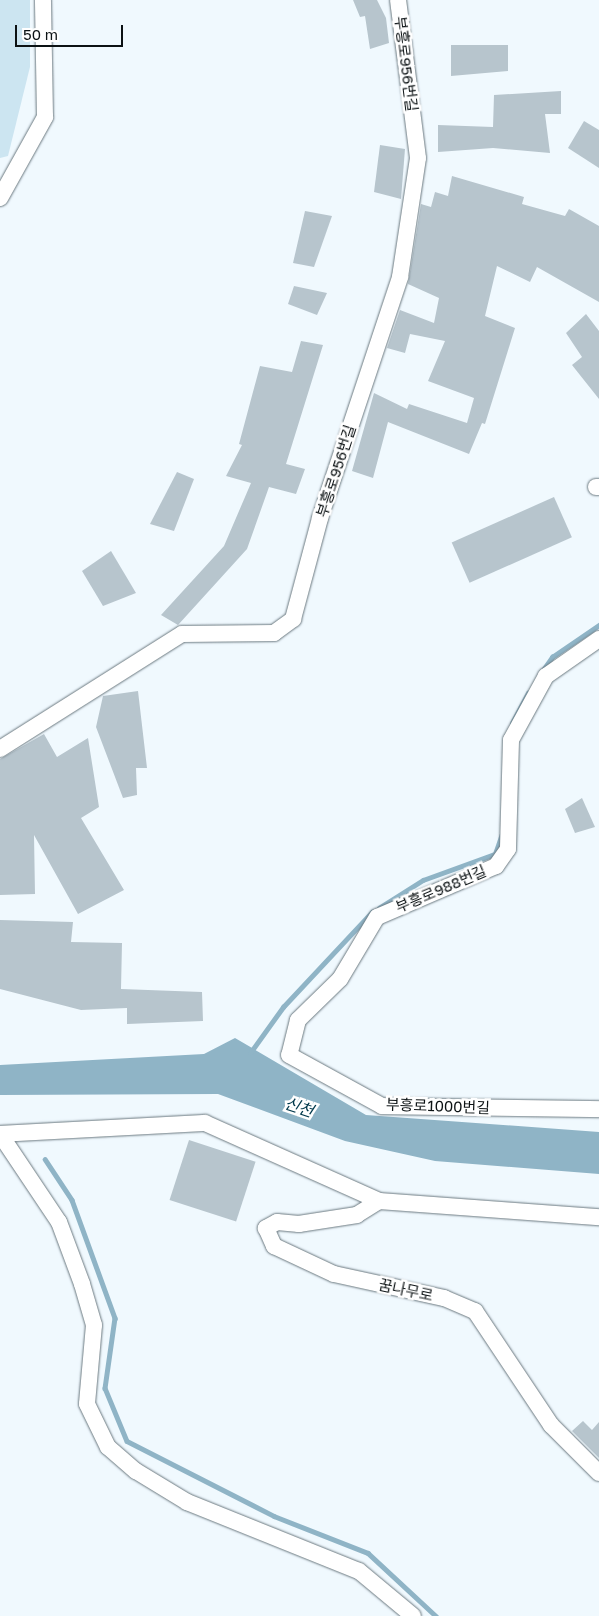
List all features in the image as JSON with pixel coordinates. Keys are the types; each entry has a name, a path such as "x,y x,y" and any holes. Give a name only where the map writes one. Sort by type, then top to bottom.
{"street":[{"path":"0,198 45,117 43,0"},
{"name":"부흥로956번길","path":"0,749 182,634 274,633 293,619 320,518 400,277 418,158 398,0"},
{"name":"부흥로988번길","path":"289,1055 298,1020 340,979 376,917 496,866 508,850 511,740 546,676 599,639"},
{"name":"부흥로1000번길","path":"289,1055 382,1106 599,1109"},
{"path":"0,1134 205,1123 379,1201 599,1217"},
{"path":"0,1134 59,1222 82,1284 94,1325 87,1404 108,1447 136,1472 186,1502 359,1571 413,1616"},
{"name":"꿈나무로","path":"379,1201 357,1215 299,1224 278,1222 266,1228 274,1246 334,1274 444,1298 475,1311 551,1425 599,1473"}],"shaded area":[{"path":"0,0 30,0 30,67 8,156 0,158"}],"water":[{"name":"신천","path":"235,1038 366,1115 599,1132 599,1174 435,1161 345,1141 218,1094 0,1095 0,1065 204,1054"}],"building":[{"path":"353,0 377,0 386,18 389,43 370,49 365,16 360,17"},
{"path":"451,45 508,45 508,71 451,76"},
{"path":"561,91 561,114 545,114 550,153 493,148 438,152 438,125 493,127 494,95"},
{"path":"584,121 599,130 599,168 568,148"},
{"path":"380,145 405,149 401,199 374,192"},
{"path":"452,176 524,197 522,204 565,216 569,209 599,226 599,302 537,267 530,282 497,266 485,316 515,328 485,424 482,423 469,454 388,422 373,478 352,471 374,393 407,409 409,404 467,423 474,398 428,381 445,341 410,334 405,353 387,348 400,310 434,323 439,298 408,284 421,204 431,207 435,192 448,196"},
{"path":"305,211 332,216 314,267 293,263"},
{"path":"294,286 327,293 317,315 288,304"},
{"path":"586,314 599,331 599,399 572,365 582,357 566,333"},
{"path":"301,341 323,345 286,464 305,469 296,494 269,487 247,549 178,625 161,615 224,546 251,483 226,476 242,445 239,444 260,366 292,372"},
{"path":"177,472 194,479 174,531 150,524"},
{"path":"554,497 572,537 470,583 452,543"},
{"path":"111,551 136,593 103,606 82,571"},
{"path":"138,691 147,768 136,768 137,795 123,798 96,727 103,696"},
{"path":"44,734 57,757 88,738 99,807 81,818 124,890 78,914 34,835 35,894 0,895 0,759"},
{"path":"582,798 595,827 575,833 565,809"},
{"path":"0,920 73,922 71,942 122,943 121,989 202,992 203,1021 127,1024 127,1008 81,1010 0,989"},
{"path":"189,1140 256,1162 236,1222 170,1200"},
{"path":"583,1421 592,1430 599,1422 599,1458 572,1431"}],"waterway":[{"path":"543,670 552,657 599,625"},
{"path":"512,723 528,693"},
{"path":"379,908 423,880 495,854 502,834"},
{"path":"250,1053 283,1007 372,912"},
{"path":"45,1159 72,1200 115,1318 105,1388 127,1441 274,1516 368,1553 436,1616"}]}
